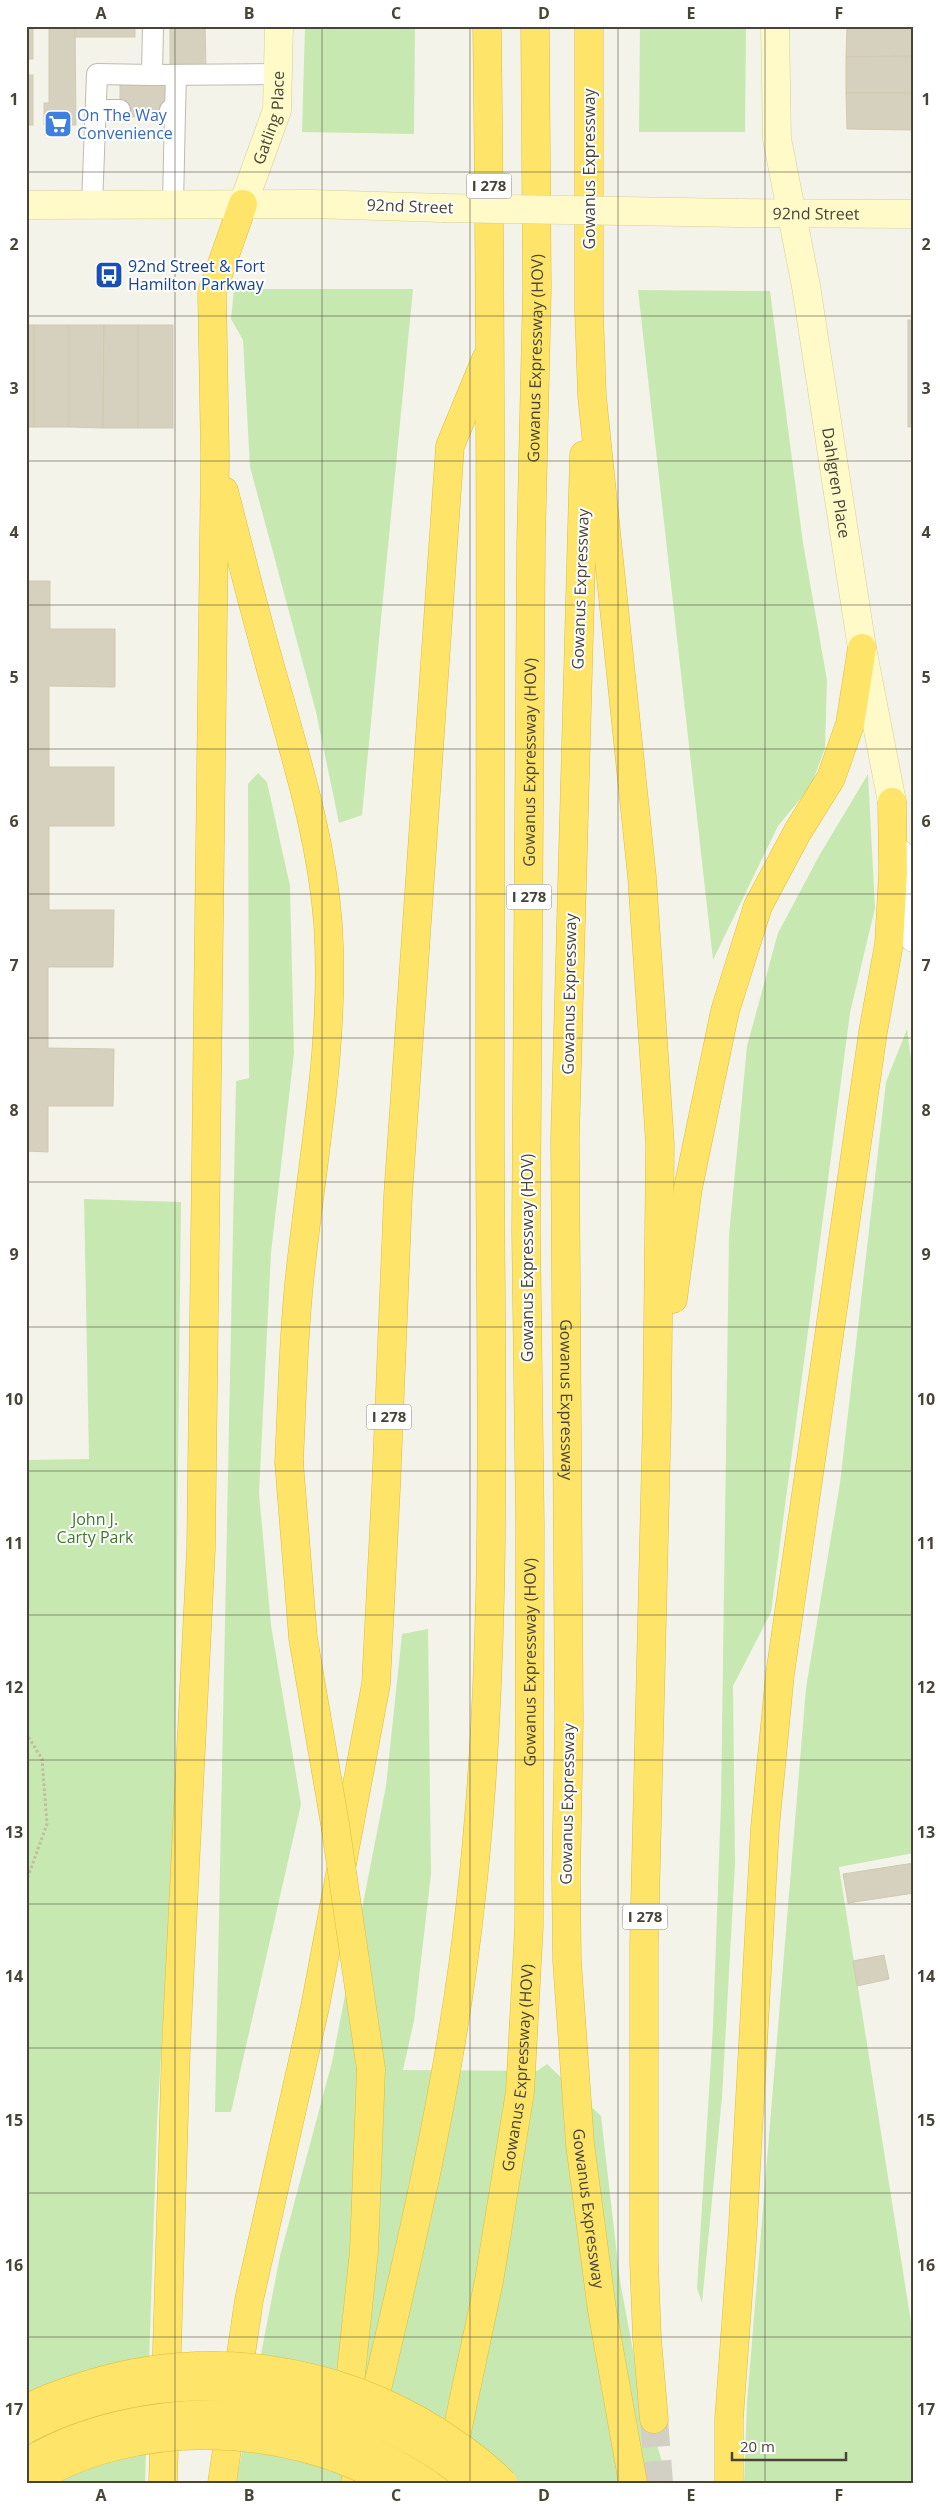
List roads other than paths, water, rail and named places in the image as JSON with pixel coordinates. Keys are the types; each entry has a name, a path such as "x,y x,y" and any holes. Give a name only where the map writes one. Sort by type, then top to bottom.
{"highway":[{"name":"I 278","path":"356,2483 431,2152 454,2033 471,1900 480,1800 492,1491 491,346 487,26"},
{"name":"Gowanus Expressway (HOV)","path":"446,2483 489,2281 520,2092 529,1926 530,1525 526,1232 531,543 537,289 535,26"},
{"name":"Gowanus Expressway","path":"589,26 589,311 565,1139 569,1721 566,1886 567,1961 580,2144 602,2310 633,2483"},
{"path":"163,2483 176,2047 200,1550 215,456 212,292 243,204"},
{"name":"Gowanus Expressway","path":"589,311 592,396 642,876 660,1144 657,1415 644,1965 644,2262 654,2418"},
{"name":"I 278","path":"222,2483 248,2300 315,2007 376,1684 398,1196 450,446 491,346"},
{"path":"215,456 257,621 312,812 322,871 328,924 329,994 326,1059 298,1286 289,1462 303,1638 335,1824 371,2069 364,2251 339,2483"},
{"path":"657,1415 688,1188 725,1011 758,906 798,831 830,778 850,724 862,648"},
{"path":"728,2483 729,2419 742,2242 765,1837 780,1674 873,1032 890,944 893,872 892,802"},
{"path":"26,2409 70,2390 111,2377 143,2371 183,2366 259,2368 334,2382 380,2401 420,2421 461,2447 503,2483"},
{"path":"26,2429 81,2406 136,2394 188,2388 261,2390 298,2396 377,2421 414,2441 455,2467 474,2483"},
{"path":"26,2463 99,2430 150,2420 200,2415 252,2417 294,2424 338,2436 384,2457 427,2483"},
{"path":"29,2483 42,2474 109,2447 154,2439 200,2434 247,2437 291,2445 334,2458 390,2483"}],"main road":[{"name":"Gatling Place","path":"243,204 277,110 279,26"},
{"name":"Dahlgren Place","path":"775,26 777,140 806,286 862,648 892,802"},
{"name":"92nd Street","path":"26,206 313,204 791,214 914,214"}],"street":[{"name":"Dahlgren Place","path":"892,802 914,938"}],"lane":[{"path":"152,75 153,26"},
{"path":"173,204 172,111 187,73"},
{"path":"92,205 97,74 277,74"},
{"path":"96,110 120,110"}],"tunnel":[{"path":"654,2419 659,2483"}],"place":[{"name":"On The Way Convenience","path":"58,124"},
{"name":"92nd Street & Fort Hamilton Parkway","path":"109,275"}],"park label":[{"name":"John J. Carty Park","path":"95,1528"}]}
